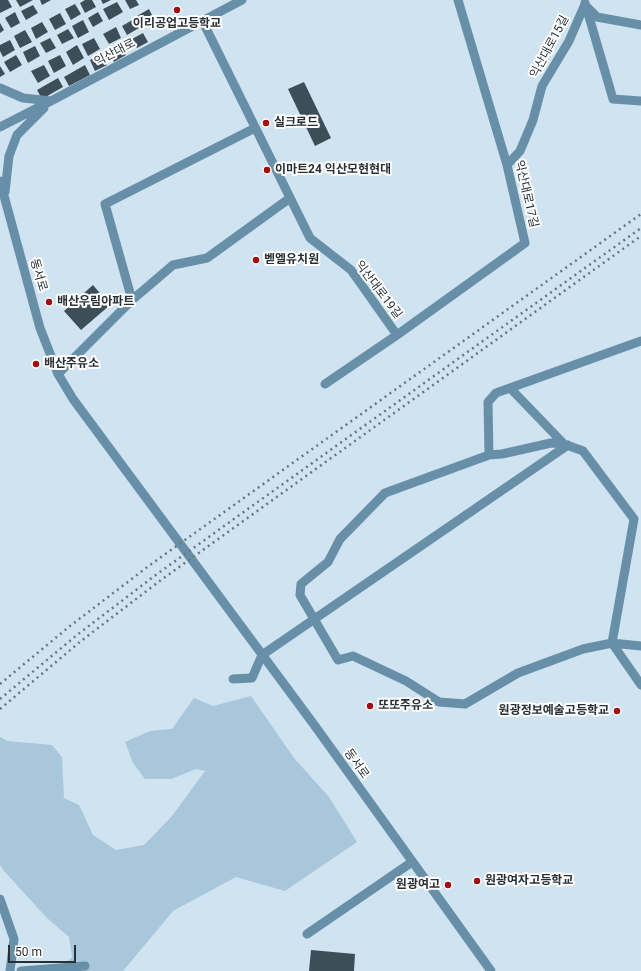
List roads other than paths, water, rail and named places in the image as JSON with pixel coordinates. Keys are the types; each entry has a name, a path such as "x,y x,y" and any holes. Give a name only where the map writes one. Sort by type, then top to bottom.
{"street":[{"name":"익산대로","path":"0,127 242,0"},
{"name":"익산대로17길","path":"397,335 525,243 507,164 458,0"},
{"name":"익산대로15길","path":"507,164 520,151 533,120 542,86 569,41 584,2"},
{"name":"익산대로15길","path":"584,2 613,99 641,101"},
{"path":"584,2 597,17 641,25"},
{"name":"익산대로19길","path":"202,20 310,238 351,270 397,335 325,384"},
{"path":"0,88 23,98 51,101"},
{"path":"2,198 9,156 17,135 51,101"},
{"path":"132,300 104,204 255,128"},
{"name":"동서로","path":"0,181 2,198 40,328 58,374 82,412 262,655 491,971"},
{"path":"58,374 132,300 173,265 206,258 290,198"},
{"path":"489,455 488,402 496,393 511,389 641,341"},
{"path":"511,389 566,445"},
{"path":"641,646 612,643 583,649 518,673 465,704 439,702 406,682 353,656 338,660 300,595 301,584 328,562 340,540 385,493 489,455 502,454 551,443 566,445 583,451 638,516 612,643 641,685"},
{"path":"234,679 252,678 262,655 566,445"},
{"path":"307,934 412,862"},
{"path":"0,899 14,939 10,971"},
{"path":"21,971 85,966"}],"railway":[{"path":"0,684 70,626 150,565 641,214"},
{"path":"0,699 77,635 157,574 641,228"},
{"path":"0,709 81,641 161,580 641,236"}],"place":[{"name":"이리공업고등학교","path":"177,10"},
{"name":"실크로드","path":"266,123"},
{"name":"이마트24 익산모현현대","path":"267,170"},
{"name":"벧엘유치원","path":"256,260"},
{"name":"배산우림아파트","path":"49,302"},
{"name":"배산주유소","path":"36,364"},
{"name":"또또주유소","path":"370,706"},
{"name":"원광정보예술고등학교","path":"617,711"},
{"name":"원광여자고등학교","path":"477,881"},
{"name":"원광여고","path":"448,885"}]}
